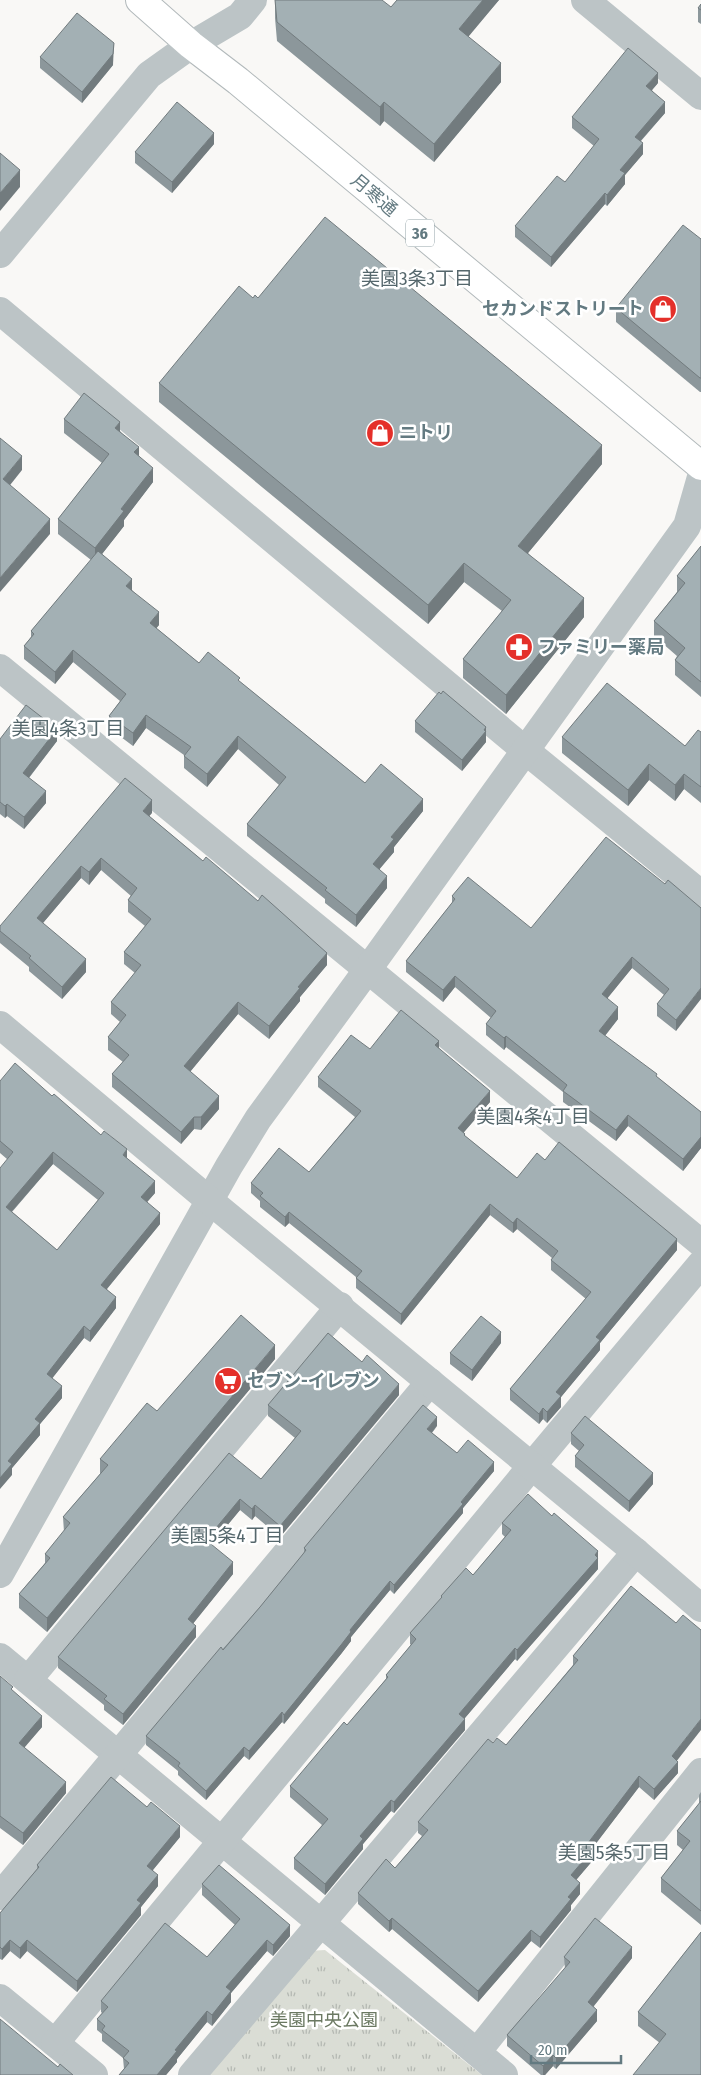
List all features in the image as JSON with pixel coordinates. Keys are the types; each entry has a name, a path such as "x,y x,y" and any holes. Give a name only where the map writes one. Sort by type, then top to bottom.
{"highway":[{"name":"月寒通","path":"140,0 191,45 246,88 701,466"}],"street":[{"path":"0,254 149,75 191,45 240,16 253,0"},
{"path":"585,0 701,96"},
{"path":"0,311 526,751 701,894"},
{"path":"0,1574 258,1119 687,526 701,477"},
{"path":"0,668 701,1243"},
{"path":"0,1025 210,1201 340,1306 531,1467 699,1602"},
{"path":"55,2043 701,1264"},
{"path":"28,1680 340,1306"},
{"path":"0,1896 430,1382"},
{"path":"192,2075 636,1552"},
{"path":"0,1657 504,2075"},
{"path":"476,2052 701,1772"},
{"path":"0,1998 94,2075"}],"green space":[{"name":"美園中央公園","path":"325,1950 482,2075 204,2075 309,1951"}],"building":[{"path":"275,0 382,0 391,7 397,0 483,0 459,29 501,63 434,144 384,102 380,107 277,22"},
{"path":"77,13 114,43 113,54 82,92 40,57"},
{"path":"628,48 658,73 646,86 665,102 635,137 643,143 620,170 625,173 607,195 605,193 551,257 515,226 557,176 565,182 599,139 572,117"},
{"path":"177,102 214,133 172,182 135,152"},
{"path":"0,153 20,170 0,193"},
{"name":"ニトリ","path":"325,217 602,445 518,546 584,598 506,695 463,659 511,600 464,563 428,605 159,383 239,286 253,298 255,295 258,298"},
{"name":"セカンドストリート","path":"683,225 701,239 701,378 616,308"},
{"path":"84,393 120,422 115,428 139,447 134,452 153,468 121,509 124,511 95,548 58,519 109,454 64,419"},
{"path":"0,438 22,456 3,479 50,519 0,578"},
{"path":"701,546 701,682 675,660 685,648 654,621 685,583 677,576"},
{"path":"98,551 132,579 126,586 159,612 150,623 199,663 208,652 240,678 238,680 365,783 381,764 423,799 391,837 394,839 373,864 387,876 356,915 325,890 327,888 247,824 286,777 238,736 207,774 184,756 191,747 146,715 133,733 109,716 126,694 73,650 55,672 24,646 34,634 31,631"},
{"path":"607,683 685,746 698,730 701,732 701,787 684,774 675,785 649,764 628,790 562,737"},
{"path":"443,691 486,727 484,730 486,731 462,760 415,721 439,692 441,694"},
{"path":"26,705 57,729 23,773 46,791 24,817 7,804 5,806 0,802 0,739"},
{"path":"125,778 152,800 143,811 203,861 206,857 258,901 262,895 327,953 298,987 300,988 269,1026 238,1002 184,1066 219,1096 201,1117 194,1117 181,1132 112,1074 129,1055 108,1037 126,1015 111,1002 141,965 124,952 151,919 128,900 137,888 101,858 89,872 81,866 37,918 86,959 62,987 29,958 31,956 0,931 0,926"},
{"path":"606,837 665,884 668,880 701,908 701,988 676,1020 657,1004 669,989 632,957 602,994 618,1007 599,1031 657,1074 656,1076 701,1112 701,1137 683,1159 628,1115 616,1130 563,1091 567,1085 506,1036 504,1038 486,1024 496,1011 455,976 443,990 406,961 455,899 452,896 468,877 531,928"},
{"path":"401,1010 439,1041 435,1045 490,1091 458,1128 464,1135 517,1178 537,1153 545,1160 559,1142 677,1239 596,1337 600,1340 556,1392 561,1396 547,1412 543,1408 539,1414 510,1389 591,1292 551,1260 558,1251 517,1218 513,1223 490,1204 401,1314 356,1278 362,1271 289,1212 285,1217 260,1196 263,1193 251,1183 279,1148 309,1172 361,1111 318,1077 351,1035 370,1049"},
{"path":"15,1063 52,1096 54,1094 101,1135 104,1131 127,1149 123,1155 155,1181 141,1197 160,1213 101,1285 116,1297 90,1331 84,1326 47,1374 62,1386 35,1419 40,1423 8,1461 12,1464 0,1478 0,1168 13,1152 0,1141 0,1081","holes":["53,1152 104,1193 57,1250 6,1207"]},
{"path":"241,1315 275,1345 47,1618 19,1594 50,1558 45,1554 70,1523 63,1517 108,1465 100,1459 147,1403 157,1411"},
{"path":"481,1316 501,1332 472,1370 450,1353"},
{"path":"328,1333 362,1362 367,1355 399,1384 280,1526 255,1505 252,1509 240,1499 206,1540 233,1562 188,1619 196,1626 123,1714 104,1699 107,1696 58,1657 229,1453 261,1479 301,1431 268,1405"},
{"path":"423,1405 437,1417 427,1429 457,1453 468,1440 494,1462 461,1502 463,1504 394,1585 390,1581 284,1715 282,1712 249,1751 244,1747 206,1791 178,1766 180,1763 146,1736 221,1647 223,1650 260,1607 306,1550 304,1548"},
{"path":"585,1416 653,1473 629,1501 575,1456 584,1445 571,1433"},
{"path":"528,1494 552,1516 554,1513 598,1551 595,1555 598,1558 517,1650 515,1648 459,1714 465,1719 394,1802 391,1800 360,1836 363,1839 325,1884 294,1858 328,1819 290,1786 344,1722 347,1725 388,1677 386,1675 416,1639 410,1633 441,1596 466,1568 473,1575 511,1530 502,1523"},
{"path":"631,1586 676,1623 683,1615 701,1630 701,1719 672,1756 678,1762 654,1789 639,1776 588,1843 594,1848 571,1875 580,1883 568,1897 571,1899 540,1937 531,1930 478,1991 392,1918 389,1921 358,1893 386,1859 395,1868 428,1830 418,1822 488,1739 493,1743 497,1738 506,1745 578,1660 573,1656"},
{"path":"0,1676 13,1687 11,1689 42,1716 19,1743 66,1782 23,1833 0,1816"},
{"path":"111,1777 147,1807 151,1802 180,1826 147,1866 158,1875 137,1900 141,1903 77,1981 27,1940 20,1948 10,1940 2,1949 0,1947 0,1913 39,1867 37,1865"},
{"path":"701,1801 701,1911 661,1878 690,1841 677,1831"},
{"path":"219,1865 290,1925 273,1945 267,1940 226,1987 231,1991 212,2015 207,2011 157,2075 119,2075 129,2063 123,2058 129,2051 102,2030 105,2026 97,2019 108,2007 101,2001 165,1923 207,1957 240,1919 202,1884"},
{"path":"595,1918 632,1947 588,2002 597,2010 556,2058 553,2055 543,2066 507,2035 570,1962 564,1957"},
{"path":"701,1932 701,2075 633,2075 666,2034 638,2012"},
{"path":"0,2019 58,2067 60,2064 73,2075 0,2075"}],"place":[{"name":"セカンドストリート","path":"663,309"},
{"name":"ニトリ","path":"380,433"},
{"name":"ファミリー薬局","path":"519,647"},
{"name":"セブン-イレブン","path":"228,1381"}],"district":[{"name":"美園3条3丁目","path":"417,278"},
{"name":"美園4条3丁目","path":"68,728"},
{"name":"美園4条4丁目","path":"533,1116"},
{"name":"美園5条4丁目","path":"227,1535"},
{"name":"美園5条5丁目","path":"614,1852"}]}
